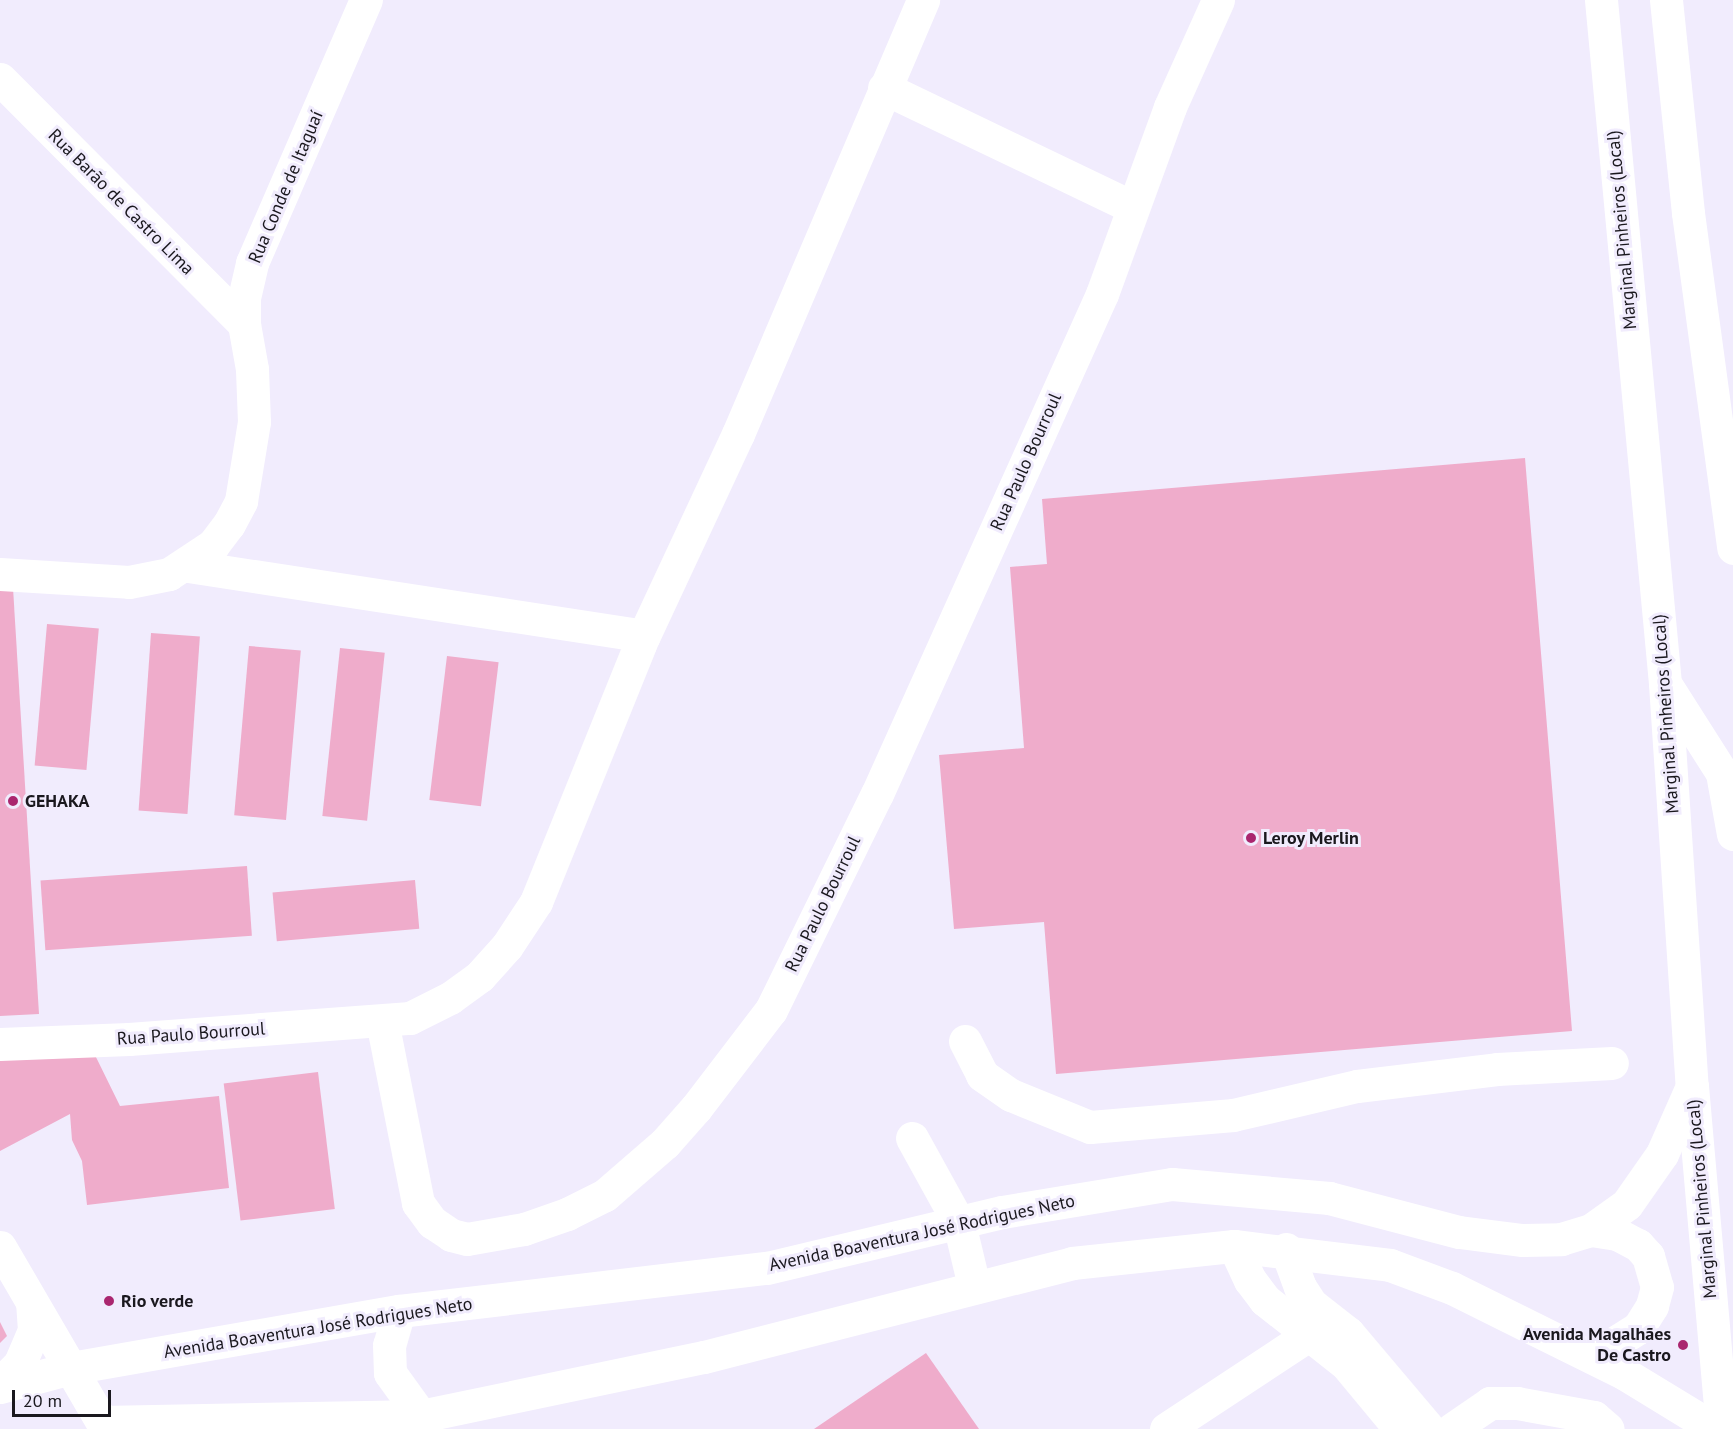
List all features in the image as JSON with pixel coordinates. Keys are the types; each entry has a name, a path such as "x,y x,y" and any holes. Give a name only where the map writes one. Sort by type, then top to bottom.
{"main road":[{"name":"Rua Conde de Itaguaí","path":"0,574 129,582 169,574 188,566 213,545 229,524 241,501 249,468 254,422 252,369 244,324 244,298 252,263 366,0"},
{"name":"Rua Paulo Bourroul","path":"0,1044 410,1018 450,998 480,976 513,938 536,902 644,636 738,434 923,0"},
{"name":"Rua Paulo Bourroul","path":"382,1020 398,1119 418,1203 432,1222 451,1235 466,1239 492,1236 567,1214 605,1195 665,1143 696,1108 771,1010 877,794 1102,294 1170,107 1218,0"},
{"name":"Marginal Pinheiros (Local)","path":"1601,0 1665,684 1692,1086 1722,1429"},
{"path":"1666,0 1688,213 1733,549"},
{"name":"Rua Barão de Castro Lima","path":"0,79 244,324"},
{"path":"884,88 1132,207"},
{"path":"188,566 644,636"},
{"path":"1665,684 1722,773 1733,834"},
{"path":"965,1041 982,1075 1011,1095 1090,1127 1233,1115 1357,1086 1497,1069 1612,1063"},
{"name":"Avenida Boaventura José Rodrigues Neto","path":"0,1385 71,1368 399,1311 767,1268 959,1223 1172,1184 1329,1198 1459,1232 1522,1240 1561,1239 1592,1230 1610,1219 1639,1191 1662,1154 1692,1086"},
{"path":"912,1138 959,1223 974,1286"},
{"path":"1592,1230 1617,1234 1638,1245 1648,1256 1657,1287 1652,1306 1638,1328 1592,1358"},
{"path":"1234,1246 1250,1280 1265,1300 1320,1327 1348,1333 1430,1429"},
{"path":"0,1247 104,1425 421,1416 704,1357 974,1286 1072,1263 1234,1246 1286,1250 1390,1265 1452,1288 1658,1392 1715,1429"},
{"path":"1286,1250 1300,1287 1311,1304 1320,1327 1346,1364 1400,1429"},
{"path":"0,1385 20,1363 34,1330 32,1303"},
{"path":"399,1311 389,1345 390,1373 421,1416"},
{"path":"1166,1429 1320,1327"},
{"path":"1452,1429 1490,1403 1516,1402 1594,1417 1608,1429"}],"building":[{"name":"Leroy Merlin","path":"1525,458 1572,1031 1056,1074 1044,922 954,929 939,755 1024,748 1010,567 1047,564 1042,499"},
{"name":"GEHAKA","path":"0,587 13,588 39,1014 0,1016"},
{"path":"47,624 99,629 86,770 35,765"},
{"path":"151,633 200,636 187,814 139,811"},
{"path":"249,646 301,651 286,820 234,815"},
{"path":"340,648 385,653 367,821 322,816"},
{"path":"447,656 499,662 481,806 429,800"},
{"path":"247,866 252,936 45,950 41,880"},
{"path":"415,880 419,929 277,941 273,892"},
{"path":"0,1042 93,1051 120,1106 219,1096 229,1188 87,1205 82,1161 72,1140 70,1114 0,1151"},
{"path":"318,1072 335,1209 241,1221 224,1084"},
{"path":"0,1322 7,1336 0,1343"},
{"path":"926,1353 979,1429 814,1429"}],"place":[{"name":"GEHAKA","path":"13,801"},
{"name":"Leroy Merlin","path":"1251,838"},
{"name":"Rio verde","path":"109,1301"},
{"name":"Avenida Magalhães De Castro","path":"1683,1345"}]}
